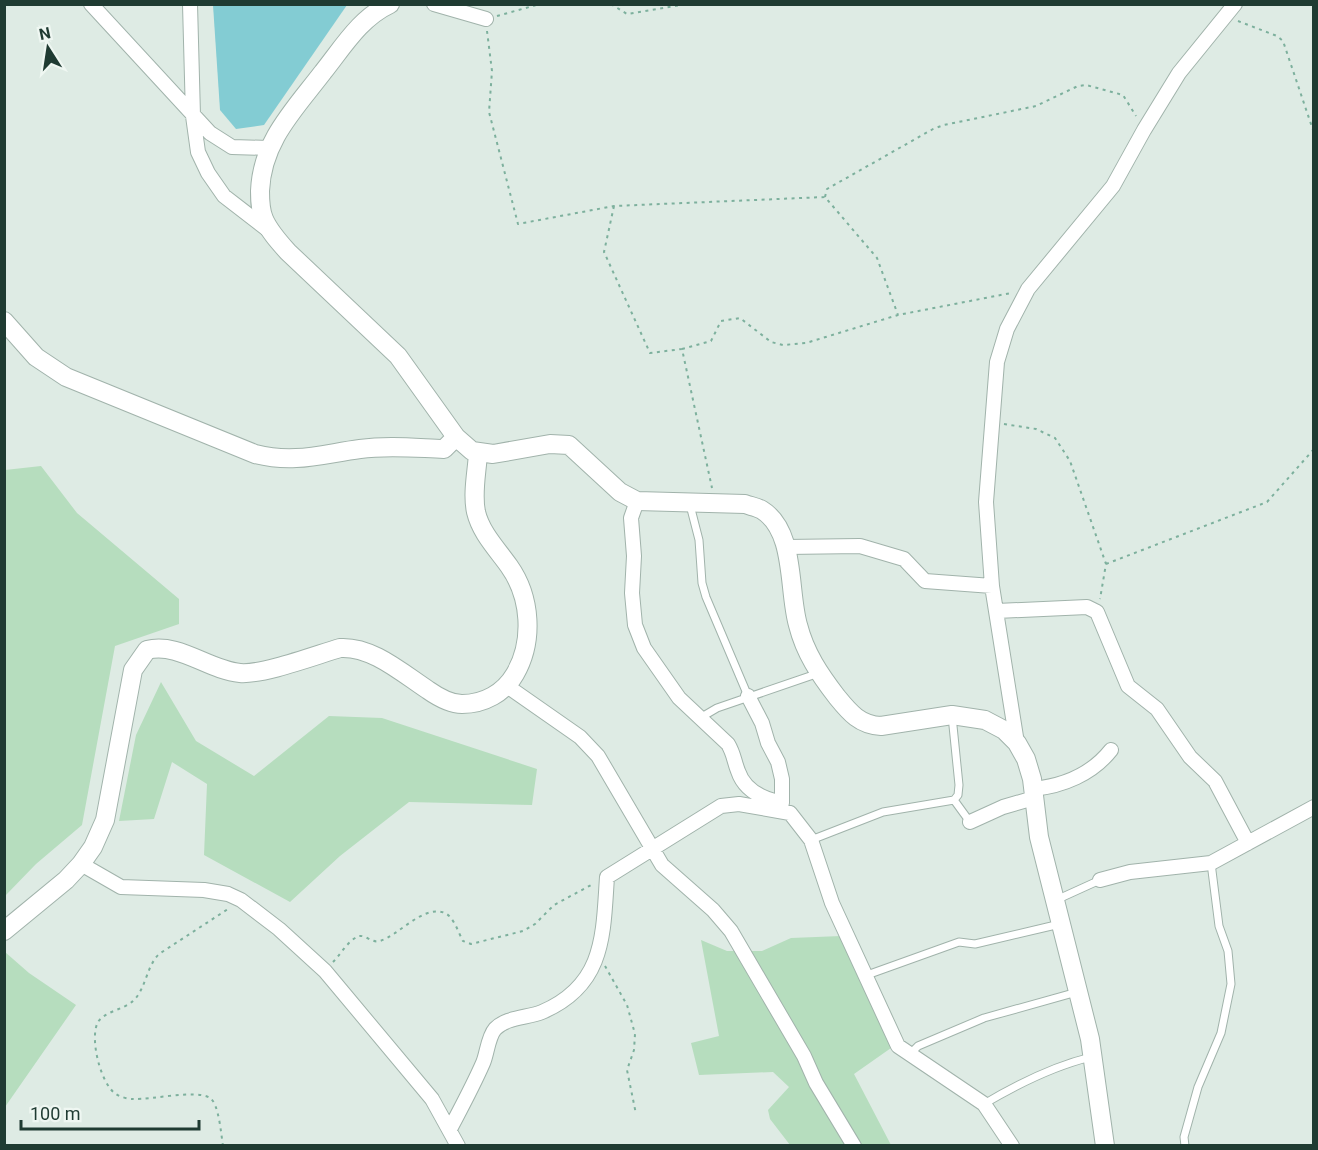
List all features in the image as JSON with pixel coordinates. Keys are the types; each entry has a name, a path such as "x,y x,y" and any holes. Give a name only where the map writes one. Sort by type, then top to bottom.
{"street":[{"path":"91,4 210,133 232,147 269,148"},
{"path":"190,4 193,116 198,152 208,173 224,196 272,234 288,252 398,356 463,446 478,453 493,454 559,443 569,445 620,492 637,501 745,504 760,509 770,517 781,532 786,547 797,623 808,654 819,673 847,710 859,721 881,726 952,715 985,720 1004,730 1017,743 1026,759 1034,794 1039,837 1090,1039 1105,1146"},
{"path":"272,234 263,218 260,202 263,167 269,148 280,128 360,25 376,10 390,4"},
{"path":"434,4 486,19"},
{"path":"1017,743 992,586 986,502 997,362 1007,328 1028,290 1113,186 1179,73 1234,4"},
{"path":"4,321 36,357 66,377 153,414 263,456 291,460 361,449 444,448 456,437"},
{"path":"4,931 66,880 93,847 105,820 133,670 147,650 157,647 170,649 226,671 243,673 259,671 340,648 351,647 363,650 381,660 432,693 460,704 492,697 507,686 516,671 527,643 527,609 516,577 487,536 476,512 478,453"},
{"path":"637,501 631,518 634,556 632,593 635,625 644,648 679,698 728,744 734,753 738,772 746,785 761,798 786,808"},
{"path":"786,547 860,546 904,559 925,581 992,586"},
{"path":"997,611 1087,607 1097,612 1128,686 1157,709 1190,757 1215,781 1248,843"},
{"path":"507,686 580,737 598,756 662,866 713,910 731,931 854,1146"},
{"path":"748,696 778,762 786,808 811,840 832,903 898,1046 984,1104 1012,1146"},
{"path":"970,822 1034,794 1066,783 1083,774 1112,750"},
{"path":"450,1130 483,1063 494,1030 503,1023 542,1012 565,1000 583,984 598,957 603,937 607,877 722,806 739,804 786,808"},
{"path":"1100,880 1130,872 1211,863 1314,807"},
{"path":"81,864 121,887 204,890 228,894 241,900 279,929 325,971 432,1099 458,1146"}],"lane":[{"path":"689,502 699,540 702,583 706,597 748,696"},
{"path":"700,718 717,708 748,696 819,673"},
{"path":"811,840 882,812 954,800 958,795 959,785 952,715"},
{"path":"954,800 970,822"},
{"path":"1185,1146 1184,1137 1198,1087 1221,1033 1230,984 1228,951 1219,926 1211,863"},
{"path":"1054,901 1100,880"},
{"path":"867,975 959,942 975,944 1060,924"},
{"path":"910,1053 918,1046 984,1018 1077,992"},
{"path":"984,1104 1008,1090 1077,1060 1092,1056"}],"path":[{"path":"540,4 486,19 492,71 489,112 518,224 614,206 825,197"},
{"path":"611,4 627,14 687,4"},
{"path":"1226,16 1278,36 1283,41 1314,133"},
{"path":"825,197 827,189 933,129 1036,106 1078,86 1086,85 1123,95 1144,130"},
{"path":"825,197 877,258 898,315"},
{"path":"614,206 604,252 650,353 682,349 711,341 721,321 740,318 771,342 783,345 806,343 898,315 1028,290"},
{"path":"682,349 715,503"},
{"path":"993,422 1036,429 1055,438 1070,461 1106,564 1097,612"},
{"path":"1106,564 1267,502 1314,449"},
{"path":"325,971 356,937 361,935 376,942 382,941 407,924 432,912 443,912 450,915 463,941 471,944 523,931 535,924 554,905 607,877"},
{"path":"223,1146 216,1106 211,1098 184,1095 132,1100 115,1094 106,1084 97,1056 94,1036 97,1023 103,1017 133,1001 151,962 159,954 241,900"},
{"path":"598,957 609,971 627,1005 635,1034 634,1050 627,1070 636,1114"}],"green space":[{"path":"41,466 77,513 179,599 179,624 115,646 82,825 36,864 5,896 5,470"},
{"path":"161,682 196,741 254,776 329,716 382,718 537,769 532,805 409,802 340,856 290,902 204,855 207,784 172,762 154,819 119,821 136,735"},
{"path":"841,936 891,1048 854,1074 891,1145 790,1145 770,1119 768,1110 789,1087 773,1072 699,1075 691,1043 719,1036 701,940 727,951 762,951 791,938"},
{"path":"5,952 29,973 76,1005 5,1107"}],"water":[{"path":"213,4 347,5 264,125 236,129 220,110"}]}
